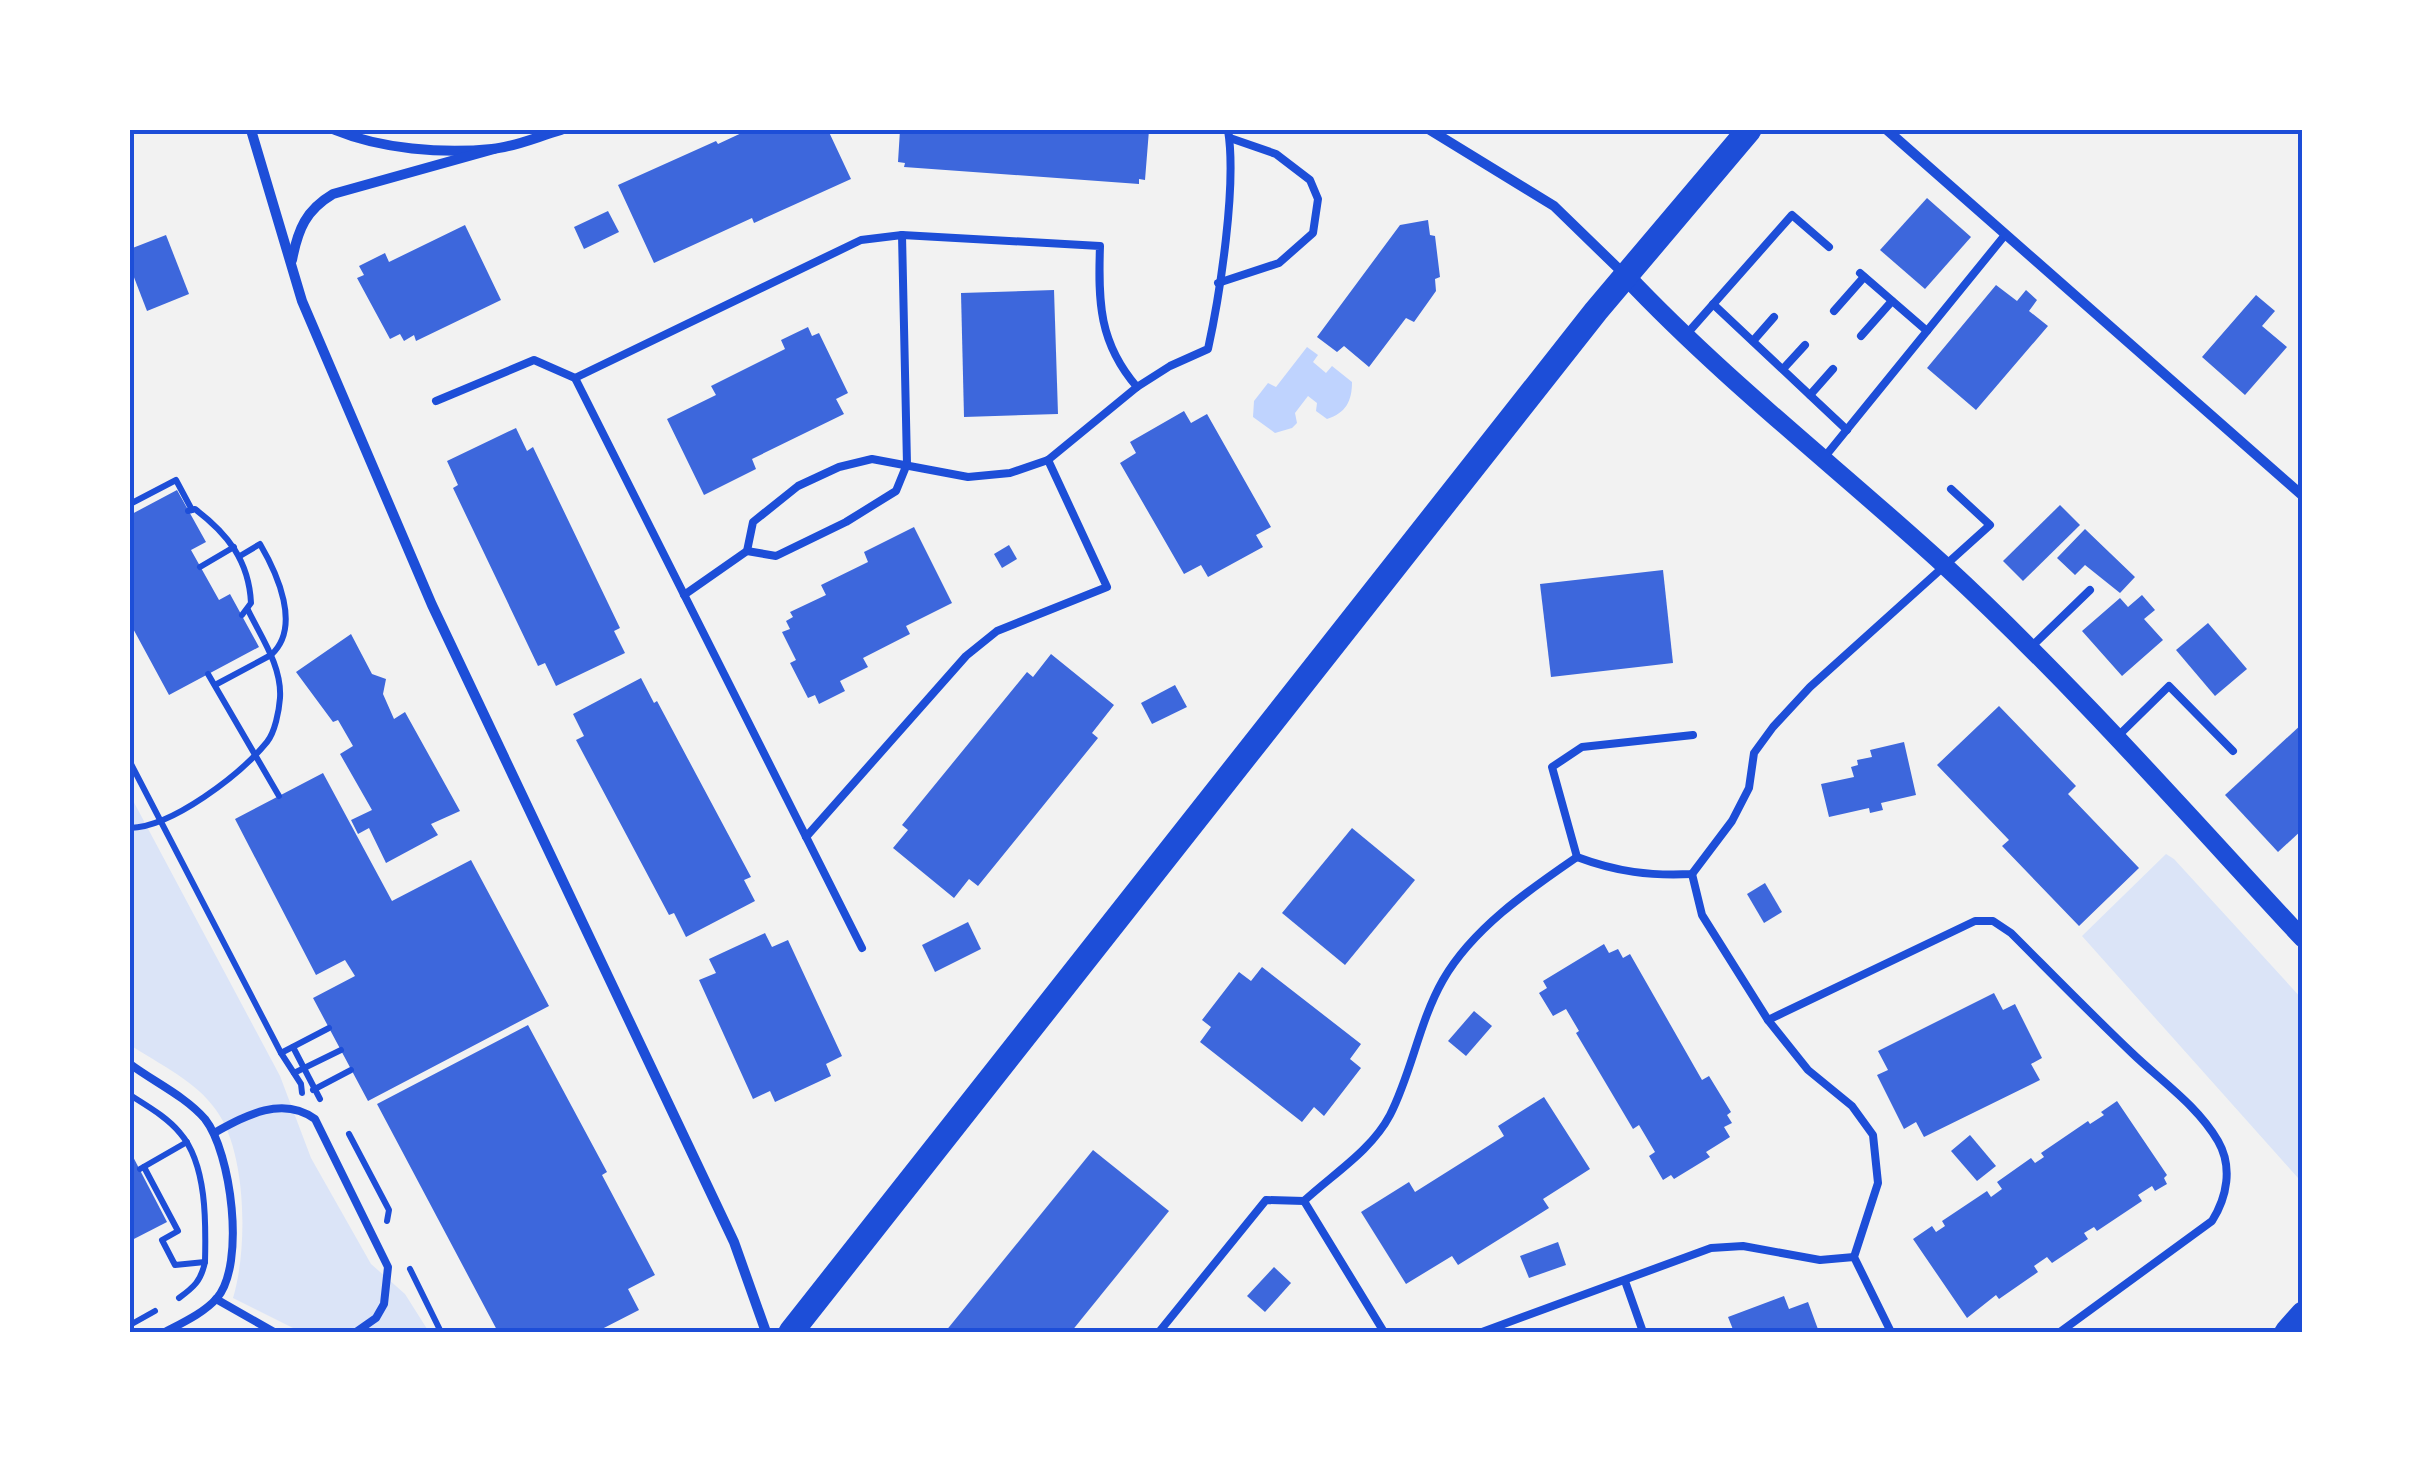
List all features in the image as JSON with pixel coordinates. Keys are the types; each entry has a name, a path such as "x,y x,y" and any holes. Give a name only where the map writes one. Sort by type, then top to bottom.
{"main road":[{"path":"791,1332 1625,275 1748,130"},
{"path":"2287,1332 2303,1314"}],"street":[{"path":"251,130 302,302 432,605 734,1242 766,1332"},
{"path":"335,130 406,147 494,149"},
{"path":"291,266 302,224 313,206 333,194 561,130"},
{"path":"1430,130 1554,206 1684,336 1946,566 2117,737 2303,939"},
{"path":"1887,130 2303,496"}],"lane":[{"path":"684,595 748,550 753,522 798,486 839,466 872,460 968,477 1010,473 1048,460 1137,387 1170,366 1208,350 1218,306 1218,283 1228,213 1229,134 1276,154 1310,180 1318,199 1313,233 1279,263 1218,283"},
{"path":"1684,336 1792,215 1829,247"},
{"path":"575,378 861,240 902,234 1100,246 1098,292 1106,338 1118,365 1137,387"},
{"path":"748,550 776,556 896,492 906,464 902,234"},
{"path":"1823,460 2005,234"},
{"path":"1834,311 1862,275 1928,331"},
{"path":"1862,336 1892,301"},
{"path":"1713,304 1847,430"},
{"path":"1753,341 1774,317"},
{"path":"1783,370 1805,344"},
{"path":"436,401 534,360 575,378 862,948"},
{"path":"1810,395 1833,369"},
{"path":"806,837 966,656 997,631 1107,587 1048,460"},
{"path":"1692,874 1732,821 1749,788 1754,753 1773,727 1810,687 1990,525 1950,489"},
{"path":"2030,648 2090,590"},
{"path":"2117,737 2169,686 2232,751"},
{"path":"1577,857 1552,766 1582,747 1693,735"},
{"path":"1577,857 1613,870 1650,876 1692,874"},
{"path":"1159,1332 1266,1200 1304,1201 1368,1146 1390,1115 1443,979 1470,944 1509,906 1577,857"},
{"path":"1692,874 1702,915 1768,1020 1808,1070 1852,1106 1873,1135 1878,1182 1854,1257 1892,1332"},
{"path":"1768,1020 1974,921 1994,921 2193,1108 2219,1143 2228,1168 2224,1202 2212,1221 2060,1332"},
{"path":"130,1064 204,1118 214,1134 230,1196 230,1272 216,1299 165,1332"},
{"path":"214,1134 254,1112 283,1108 305,1111 316,1119 388,1266 384,1304 376,1318 356,1332"},
{"path":"1304,1201 1384,1332"},
{"path":"1482,1332 1712,1248 1743,1246 1820,1260 1854,1257"},
{"path":"1625,1282 1643,1332"},
{"path":"216,1299 274,1332"}],"path":[{"path":"130,504 176,480 190,510 196,508 234,547 250,588 251,603 245,613 271,655 280,680 280,699 268,741 202,800 145,828 130,828"},
{"path":"215,685 271,655 283,634 280,586 260,544 240,556"},
{"path":"200,566 234,547"},
{"path":"208,674 280,796"},
{"path":"130,762 294,1073 305,1111"},
{"path":"281,1053 329,1028"},
{"path":"294,1073 341,1050"},
{"path":"302,1094 352,1070"},
{"path":"130,1094 172,1124 187,1142 200,1179 205,1262 196,1286 175,1301"},
{"path":"187,1142 142,1168 178,1231 162,1240 175,1265 205,1262"},
{"path":"130,1325 160,1309"}],"shaded area":[{"path":"130,795 280,1076 311,1158 371,1264 405,1294 429,1332 301,1332 233,1298 241,1254 242,1201 234,1150 226,1128 198,1090 130,1045"},
{"path":"2166,854 2303,1000 2303,1193 2298,1178 2082,936"}],"water":[{"path":"1307,347 1318,355 1313,362 1326,373 1332,366 1352,382 1351,395 1343,410 1327,419 1316,411 1317,403 1308,396 1295,413 1297,423 1275,433 1253,417 1254,401 1268,383 1276,387"}],"building":[{"path":"748,130 828,130 851,179 654,263 618,185"},
{"path":"900,130 1149,130 1145,180 1139,179 1139,184 904,167 905,163 898,162"},
{"path":"1927,198 1971,237 1925,289 1880,250"},
{"path":"608,211 619,232 584,249 574,227"},
{"path":"1428,220 1430,235 1435,236 1440,277 1435,279 1436,291 1414,322 1406,318 1369,367 1344,346 1337,352 1317,337 1400,225"},
{"path":"465,225 501,300 416,341 414,335 404,341 400,334 390,339 357,278 364,275 359,266 385,253 389,262"},
{"path":"166,235 189,294 147,311 130,267 130,249"},
{"path":"1996,285 2017,301 2026,290 2037,300 2029,311 2048,326 1976,410 1927,368"},
{"path":"1054,290 1058,414 964,417 961,293"},
{"path":"2256,295 2275,311 2262,326 2287,347 2245,395 2202,357"},
{"path":"808,327 812,336 819,333 848,393 836,399 844,414 752,459 756,469 704,495 667,419 716,395 711,386 785,349 781,340"},
{"path":"1184,411 1191,423 1207,414 1271,527 1256,535 1263,547 1208,577 1201,565 1184,574 1120,463 1136,453 1130,442"},
{"path":"516,428 527,451 533,447 620,628 614,631 625,653 556,686 545,663 538,666 453,488 458,485 447,461"},
{"path":"177,490 206,542 191,550 219,600 230,594 259,647 169,695 130,623 130,515"},
{"path":"2060,505 2080,525 2023,581 2003,561"},
{"path":"914,527 952,603 906,626 910,634 863,658 868,667 840,681 845,691 819,704 815,695 808,698 790,663 796,660 782,632 790,629 786,621 793,617 790,612 826,595 821,585 868,562 864,552"},
{"path":"2085,529 2135,577 2120,593 2085,565 2075,575 2057,558"},
{"path":"1009,545 1017,559 1002,568 994,554"},
{"path":"1663,570 1673,663 1551,677 1540,584"},
{"path":"2142,595 2155,610 2144,619 2163,640 2122,676 2082,631 2120,598 2128,607"},
{"path":"2208,623 2247,669 2215,696 2176,650"},
{"path":"351,634 372,674 386,679 383,694 394,719 405,712 460,811 431,824 438,835 386,863 369,828 358,834 351,820 372,810 340,754 353,746 338,720 333,722 296,672"},
{"path":"1051,654 1114,705 1092,733 1098,738 978,886 969,879 954,898 893,848 908,830 902,825 1027,672 1033,677"},
{"path":"641,678 751,877 744,880 755,901 686,937 674,913 669,915 576,740 584,736 573,714"},
{"path":"1175,685 1187,707 1152,724 1141,703"},
{"path":"1999,706 2076,786 2068,794 2139,868 2079,926 2002,846 2009,840 1937,765"},
{"path":"2303,723 2303,829 2278,852 2225,795"},
{"path":"1904,742 1916,795 1881,803 1883,810 1870,813 1869,808 1829,817 1821,784 1854,777 1851,767 1858,765 1857,760 1872,757 1870,750"},
{"path":"323,773 392,901 471,860 549,1006 368,1101 313,998 355,976 345,960 316,975 235,819"},
{"path":"1352,828 1415,880 1345,965 1282,913"},
{"path":"1765,883 1782,912 1764,923 1747,894"},
{"path":"968,922 981,949 935,972 922,945"},
{"path":"765,933 772,947 788,940 842,1056 826,1064 831,1076 775,1102 770,1091 753,1099 699,980 716,973 709,959"},
{"path":"1604,944 1609,953 1618,949 1623,958 1630,954 1702,1080 1709,1076 1731,1112 1727,1115 1732,1123 1724,1127 1730,1137 1706,1152 1710,1157 1674,1179 1671,1175 1663,1180 1649,1156 1655,1152 1639,1125 1633,1129 1566,1009 1553,1016 1539,993 1547,988 1543,981"},
{"path":"1262,967 1361,1044 1350,1059 1361,1068 1324,1116 1314,1107 1302,1122 1200,1042 1211,1027 1202,1020 1239,972 1251,981"},
{"path":"1994,993 2003,1010 2015,1004 2042,1058 2031,1064 2040,1080 1924,1137 1916,1122 1904,1129 1877,1075 1888,1070 1878,1051"},
{"path":"1474,1011 1492,1026 1466,1056 1448,1041"},
{"path":"528,1025 607,1172 602,1175 655,1275 628,1289 639,1310 596,1332 498,1332 377,1104"},
{"path":"1544,1097 1590,1169 1543,1199 1549,1208 1458,1265 1452,1256 1406,1284 1361,1212 1409,1182 1415,1192 1504,1136 1498,1126"},
{"path":"2117,1101 2167,1175 2167,1184 2155,1191 2152,1186 2138,1195 2142,1201 2097,1231 2094,1227 2084,1233 2088,1239 2052,1263 2047,1257 2034,1266 2038,1272 1999,1299 1996,1295 1967,1318 1913,1239 1932,1226 1936,1232 1945,1226 1942,1221 1987,1191 1991,1197 2002,1189 1997,1182 2031,1158 2035,1163 2044,1157 2041,1153 2088,1121 2090,1124 2104,1115 2101,1112"},
{"path":"1970,1135 1996,1166 1977,1181 1951,1151"},
{"path":"1093,1150 1169,1211 1071,1332 945,1332"},
{"path":"130,1151 167,1222 130,1241"},
{"path":"1558,1242 1566,1265 1529,1278 1520,1256"},
{"path":"1274,1267 1291,1283 1265,1312 1247,1296"},
{"path":"1784,1296 1789,1309 1808,1302 1819,1332 1734,1332 1728,1317"}]}
